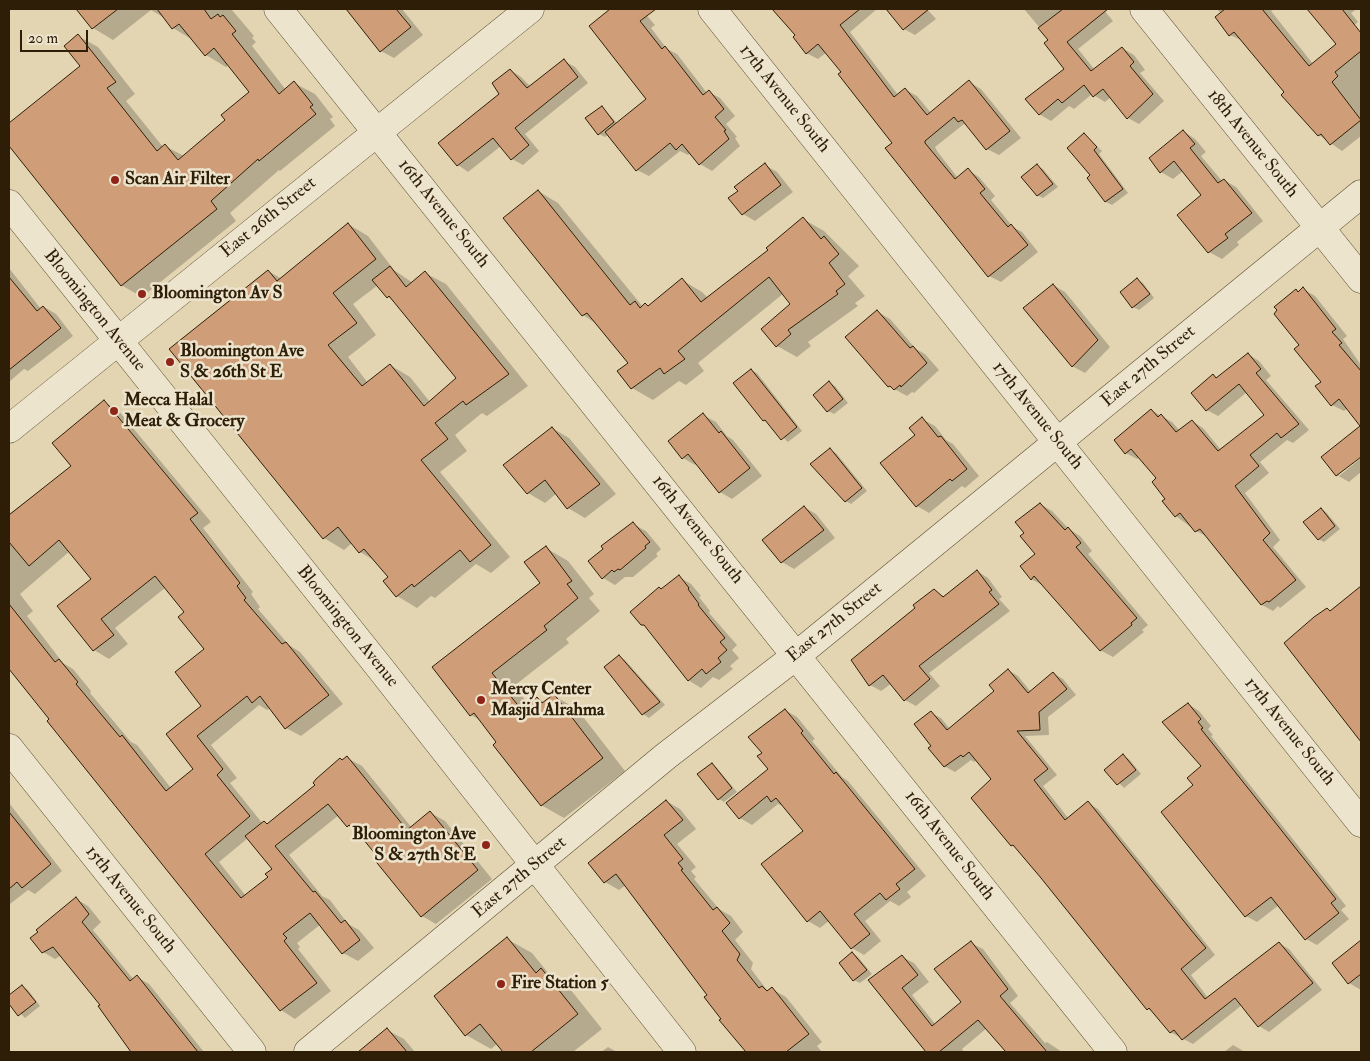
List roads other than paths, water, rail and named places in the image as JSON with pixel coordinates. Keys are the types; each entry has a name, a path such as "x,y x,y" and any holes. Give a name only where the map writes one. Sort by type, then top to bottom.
{"street":[{"name":"16th Avenue South","path":"278,9 1113,1052"},
{"name":"East 26th Street","path":"9,429 530,9"},
{"name":"17th Avenue South","path":"712,9 1361,823"},
{"name":"18th Avenue South","path":"1144,9 1361,279"},
{"name":"East 27th Street","path":"308,1052 432,952 533,865 666,756 797,655 1361,194"},
{"name":"Bloomington Avenue","path":"9,204 380,668 533,865 682,1052"},
{"name":"15th Avenue South","path":"9,748 252,1052"}],"place":[{"name":"Scan Air Filter","path":"115,180"},
{"name":"Bloomington Av S","path":"142,294"},
{"name":"Bloomington Ave S & 26th St E","path":"170,362"},
{"name":"Mecca Halal Meat & Grocery","path":"114,411"},
{"name":"Mercy Center Masjid Alrahma","path":"481,700"},
{"name":"Bloomington Ave S & 27th St E","path":"486,845"},
{"name":"Fire Station 5","path":"501,984"}]}
